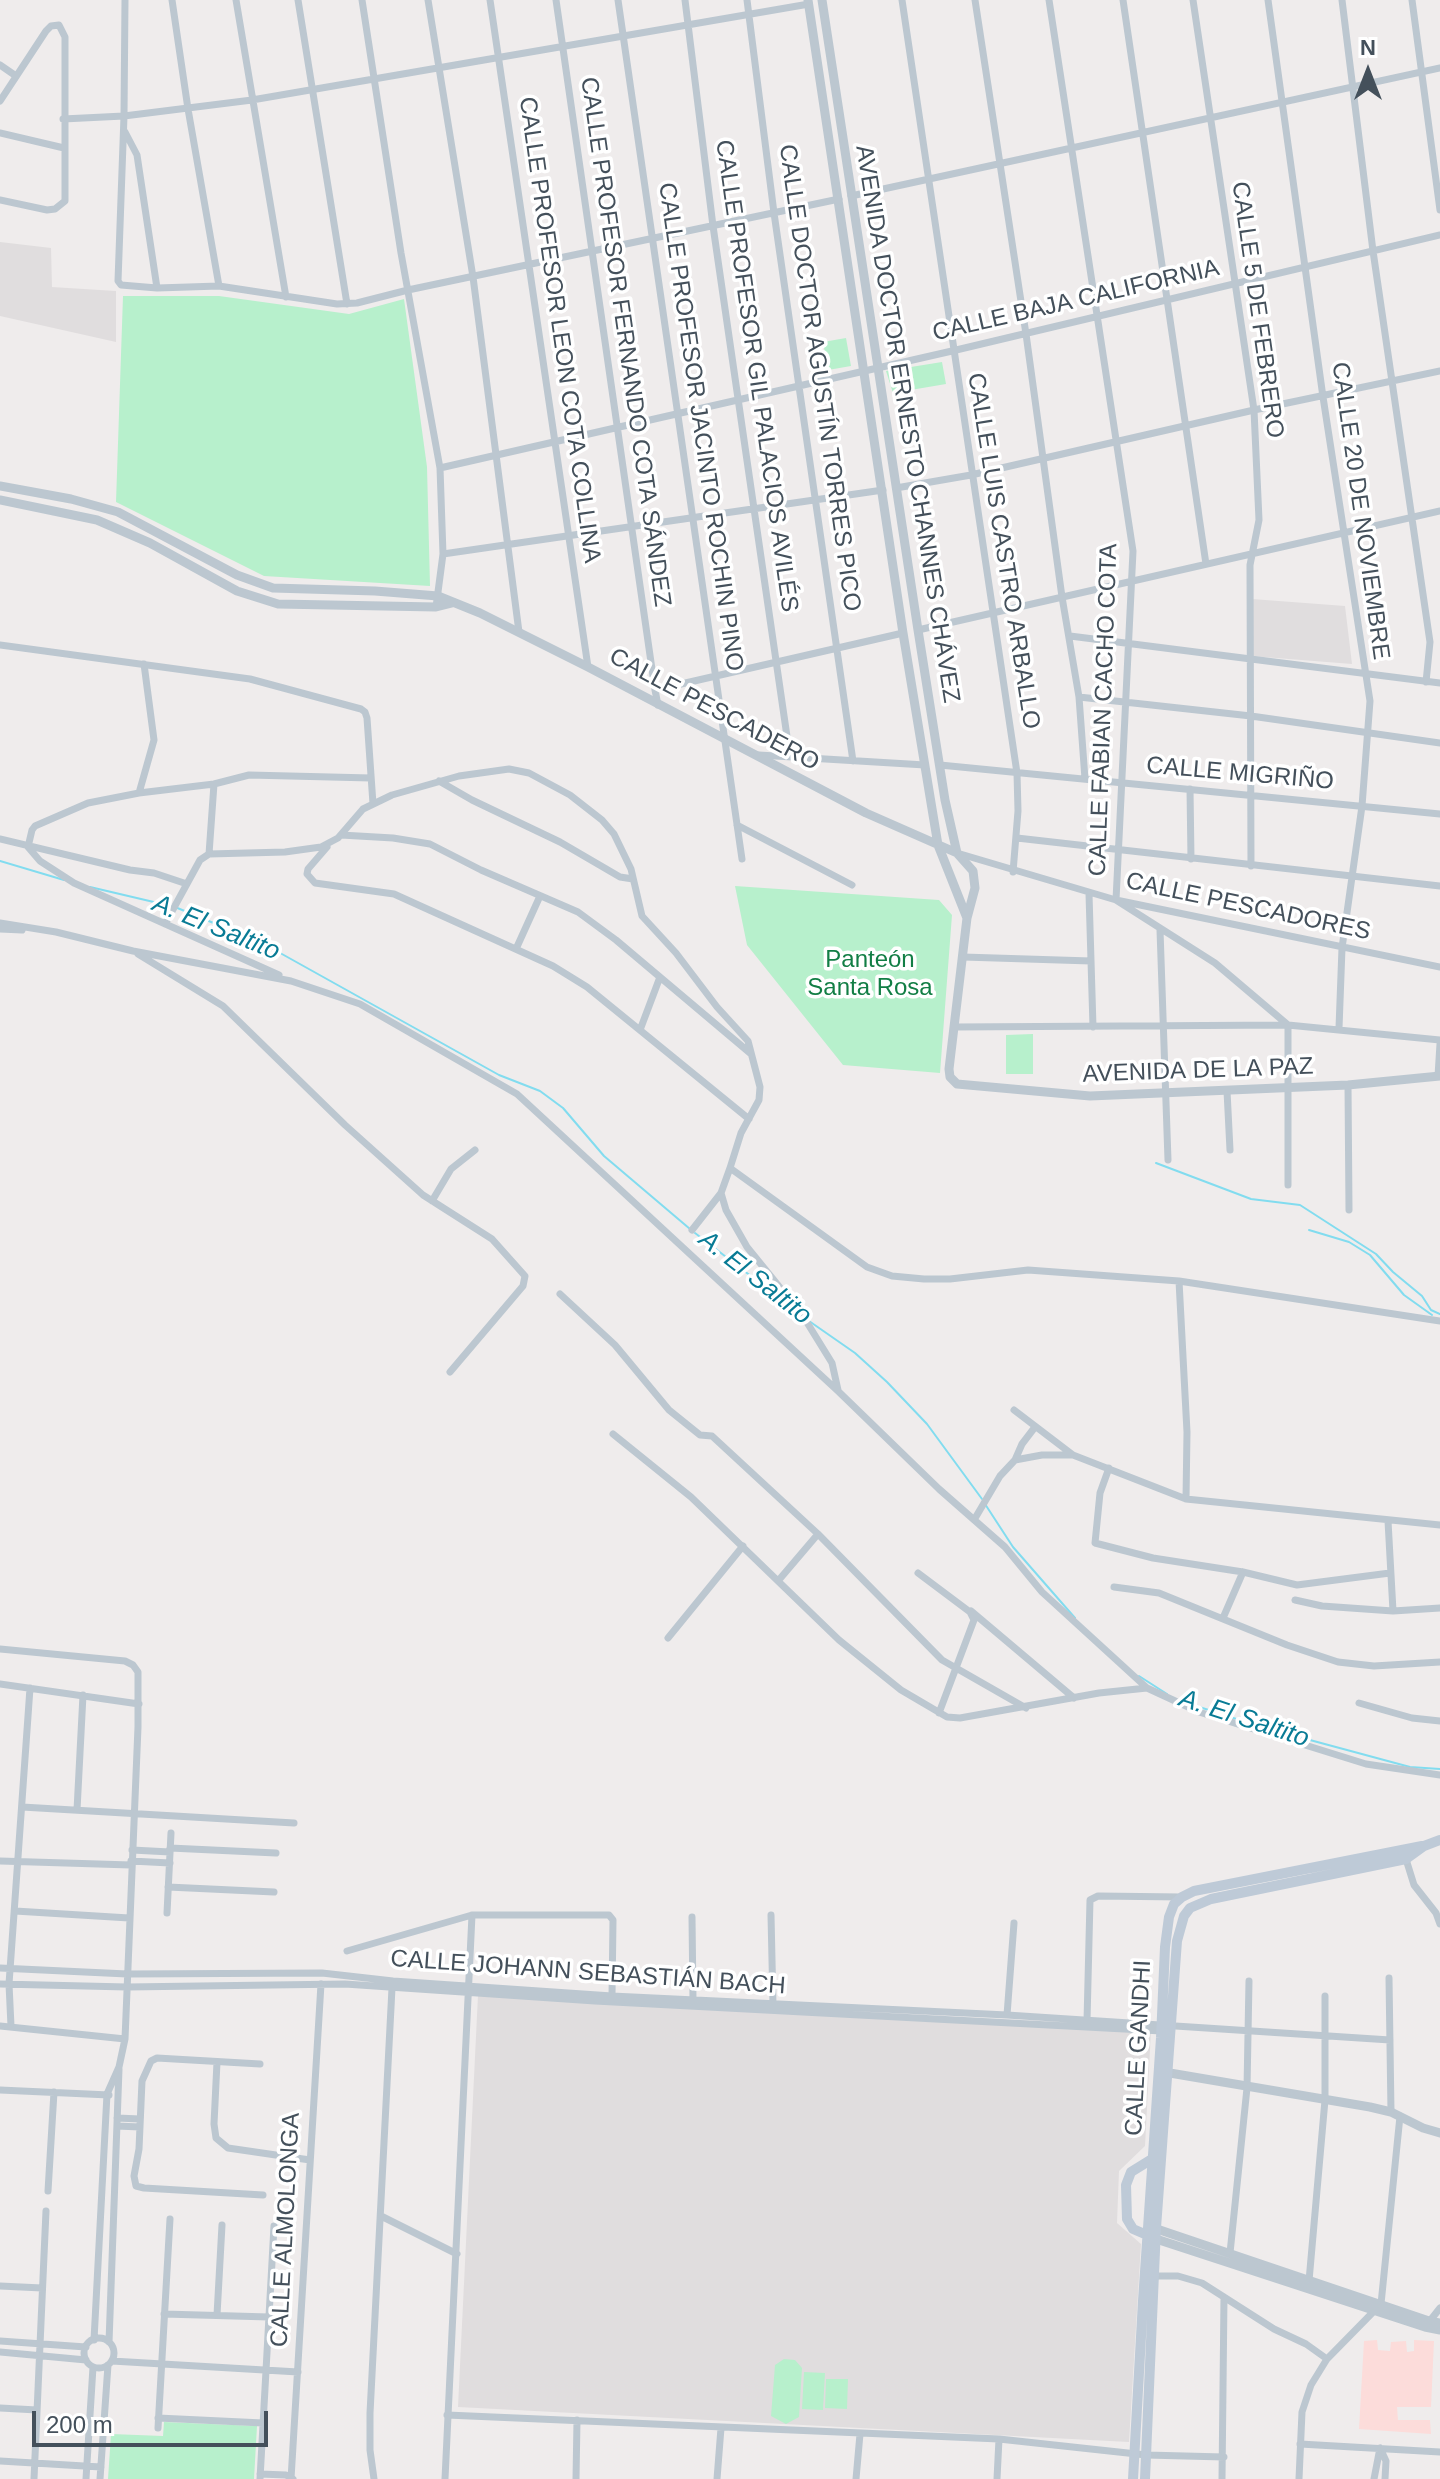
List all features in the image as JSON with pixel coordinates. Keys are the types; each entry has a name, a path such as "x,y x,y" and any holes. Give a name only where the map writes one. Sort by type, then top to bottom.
{"main road":[{"name":"CALLE GANDHI","path":"1165,2027 1179,1928 1190,1908 1211,1899 1338,1875 1440,1840"},
{"name":"CALLE GANDHI","path":"1140,2454 1164,2072 1166,1931 1174,1904 1182,1897 1208,1888 1404,1854"},
{"name":"CALLE GANDHI","path":"1152,2232 1152,2159 1164,2072"},
{"path":"1152,2159 1131,2172 1126,2185 1127,2219 1133,2229 1152,2232"},
{"path":"1133,2479 1140,2454"},
{"path":"1140,2454 1145,2479"}],"street":[{"path":"125,0 119,285 157,288 219,286 347,304 840,199"},
{"path":"172,0 219,286"},
{"path":"236,0 286,297"},
{"path":"298,0 347,304"},
{"path":"362,0 440,468 443,554 436,607"},
{"path":"428,0 473,277 519,632"},
{"name":"CALLE PROFESOR LEON COTA COLLINA","path":"490,0 588,667"},
{"name":"CALLE PROFESOR FERNANDO COTA SÁNDEZ","path":"556,0 658,705"},
{"name":"CALLE PROFESOR JACINTO ROCHIN PINO","path":"618,0 742,859"},
{"name":"CALLE PROFESOR GIL PALACIOS AVILÉS","path":"685,0 713,226 790,757"},
{"name":"CALLE DOCTOR AGUSTÍN TORRES PICO","path":"747,0 774,213 853,761"},
{"path":"822,1 834,0"},
{"name":"CALLE LUIS CASTRO ARBALLO","path":"902,0 1017,773 1017,838 1013,872"},
{"path":"975,0 1079,697 1085,779"},
{"name":"CALLE FABIAN CACHO COTA","path":"1049,0 1132,543 1116,900"},
{"path":"1123,0 1206,564"},
{"name":"CALLE 5 DE FEBRERO","path":"1193,0 1254,410 1259,520 1251,554 1248,659 1251,866"},
{"name":"CALLE 20 DE NOVIEMBRE","path":"1268,0 1323,397 1370,701 1362,806 1342,948 1339,1028"},
{"path":"1342,0 1373,251 1430,642 1426,682"},
{"path":"1412,0 1440,210"},
{"name":"AVENIDA DOCTOR ERNESTO CHANNES CHÁVEZ","path":"822,1 940,765 957,853 974,875 974,895 967,918 949,1074 957,1084"},
{"path":"63,119 188,109 313,91 809,2"},
{"name":"AVENIDA DOCTOR ERNESTO CHANNES CHÁVEZ","path":"809,2 903,633 938,845 967,918"},
{"path":"0,101 48,28 55,25 62,28 65,37 63,119 66,195 61,206 47,210 0,200"},
{"path":"0,65 16,76"},
{"path":"851,196 1440,68"},
{"path":"124,130 137,155 157,288"},
{"path":"0,133 64,148"},
{"name":"CALLE BAJA CALIFORNIA","path":"440,468 1026,334 1440,235"},
{"path":"896,488 971,475 1440,371"},
{"path":"0,486 118,512 237,575 273,588 438,596"},
{"path":"14,488 5,501 97,520 141,538 237,591 278,604 436,607 452,603"},
{"path":"443,554 883,490"},
{"path":"918,630 1440,511"},
{"path":"185,562 193,550"},
{"name":"CALLE PESCADERO","path":"438,596 519,632 866,813 957,853"},
{"path":"655,690 903,633"},
{"path":"1070,636 1440,683"},
{"path":"0,645 250,679 363,710 367,718 373,804"},
{"path":"139,793 154,740 144,664"},
{"path":"1079,697 1251,716 1440,743"},
{"path":"757,755 925,765"},
{"name":"CALLE MIGRIÑO","path":"940,765 1440,814"},
{"path":"692,1230 721,1193 741,1133 749,1119 760,1094 752,1055 744,1035 642,916 626,858 602,820 570,795 529,773 509,769 439,781 373,804 363,809 308,869 309,877 315,883 394,894 516,949 578,982 749,1119"},
{"path":"28,847 35,826 88,803 214,784 244,775 371,778"},
{"path":"439,781 560,842 620,877 633,879"},
{"path":"209,854 214,784"},
{"path":"1190,789 1191,859"},
{"path":"737,825 852,885"},
{"path":"341,835 430,844 586,917 752,1055"},
{"path":"1017,838 1440,886"},
{"path":"0,839 154,873 187,884"},
{"path":"165,924 200,860 209,854 285,852 328,845"},
{"path":"28,847 40,861 74,883 291,981 360,1004 517,1094 1005,1547 1021,1570 1064,1613 1147,1688 1199,1712 1366,1764 1440,1775"},
{"name":"CALLE PESCADORES","path":"957,853 1089,894 1440,967"},
{"path":"1089,894 1093,1027"},
{"path":"516,949 540,896"},
{"path":"1116,900 1221,967 1288,1025"},
{"path":"0,923 291,981"},
{"path":"0,929 56,932"},
{"path":"1160,930 1168,1160"},
{"path":"133,951 223,1006 345,1125 432,1201 492,1239 525,1276 526,1281 450,1372"},
{"path":"963,957 1091,961"},
{"path":"640,1030 660,977"},
{"path":"1288,1025 1288,1185"},
{"path":"955,1027 1288,1025 1339,1028 1440,1042 1439,1076"},
{"name":"AVENIDA DE LA PAZ","path":"957,1084 1090,1096 1348,1085 1439,1076"},
{"path":"1348,1085 1349,1210"},
{"path":"1227,1091 1230,1150"},
{"path":"432,1201 451,1169 475,1150"},
{"path":"730,1168 863,1265 884,1274 950,1279 1039,1270 1179,1281 1440,1321"},
{"path":"721,1193 726,1210 747,1247 803,1316 832,1363 839,1392"},
{"path":"1179,1281 1187,1432 1186,1499"},
{"path":"560,1294 615,1345 669,1410 700,1435 712,1436 818,1534 938,1657 1026,1708"},
{"path":"1014,1410 1073,1455 1186,1499 1440,1525"},
{"path":"974,1520 1035,1427"},
{"path":"613,1434 691,1497 875,1671 939,1713 960,1718 1147,1688"},
{"path":"1015,1460 1042,1455 1073,1455"},
{"path":"1109,1468 1100,1493 1095,1543 1153,1558 1243,1572 1297,1585 1390,1573"},
{"path":"1388,1521 1393,1611"},
{"path":"778,1581 818,1534"},
{"path":"668,1638 743,1546"},
{"path":"1223,1618 1243,1572"},
{"path":"918,1573 970,1612 974,1620 939,1713"},
{"path":"1114,1587 1159,1593 1287,1645 1338,1662 1374,1666 1440,1662"},
{"path":"1295,1600 1322,1606 1393,1611 1440,1608"},
{"path":"960,1602 1074,1698"},
{"path":"0,1649 125,1661 138,1672 125,2039 119,2067 107,2094 94,2340"},
{"path":"0,1684 139,1704"},
{"path":"11,2026 4,1984 10,1969 30,1688"},
{"path":"77,1810 83,1695"},
{"path":"1359,1703 1412,1718 1440,1721"},
{"path":"22,1807 294,1823"},
{"path":"167,1913 171,1833"},
{"path":"132,1850 276,1853"},
{"path":"1404,1854 1414,1885 1436,1913 1440,1924"},
{"path":"0,1861 170,1863"},
{"path":"168,1887 274,1892"},
{"path":"1087,2021 1090,1900 1098,1896 1182,1897"},
{"path":"15,1911 129,1918"},
{"path":"347,1951 472,1915 611,1916 612,1996"},
{"path":"445,2479 472,1915"},
{"path":"771,1915 773,2005"},
{"path":"692,1917 693,2000"},
{"path":"1007,2015 1014,1923"},
{"name":"CALLE JOHANN SEBASTIÁN BACH","path":"0,1968 127,1974 322,1973 470,1990 1165,2027"},
{"path":"1299,2479 1305,2398 1327,2359 1379,2308 1395,2114 1389,1978"},
{"path":"1230,2253 1247,2088 1249,1981"},
{"name":"CALLE JOHANN SEBASTIÁN BACH","path":"4,1984 127,1987 321,1984 1007,2015 1165,2027"},
{"name":"CALLE ALMOLONGA","path":"292,2479 321,1984"},
{"path":"374,2479 370,2413 392,1988"},
{"path":"1309,2281 1325,2100 1325,1996"},
{"path":"0,2026 125,2039"},
{"path":"1165,2027 1390,2040"},
{"path":"260,2064 157,2058 151,2061 142,2081 134,2182 139,2187 263,2195"},
{"path":"217,2062 216,2138 228,2148 310,2160"},
{"path":"100,2479 110,2363 114,2351 109,2342 119,2067"},
{"path":"1164,2072 1395,2114 1440,2133"},
{"path":"0,2090 119,2096"},
{"path":"48,2191 54,2092"},
{"path":"117,2122 140,2123"},
{"path":"34,2479 46,2211"},
{"path":"381,2216 457,2254"},
{"path":"158,2428 170,2219"},
{"path":"217,2315 222,2225"},
{"path":"274,2226 260,2476 286,2475 292,2479"},
{"path":"1152,2232 1230,2253 1379,2308"},
{"path":"1152,2232 1431,2324 1440,2330"},
{"path":"1149,2276 1190,2279 1327,2359"},
{"path":"0,2286 42,2288"},
{"path":"1222,2479 1224,2297"},
{"path":"1431,2324 1440,2308"},
{"path":"164,2314 269,2317"},
{"path":"0,2341 86,2347 94,2340 109,2342"},
{"path":"86,2347 86,2360"},
{"path":"0,2352 86,2360 93,2367 101,2368 110,2363 161,2364 298,2372"},
{"path":"86,2479 93,2367"},
{"path":"0,2408 37,2410"},
{"path":"447,2415 999,2439 1140,2454 1224,2457"},
{"path":"158,2418 263,2423"},
{"path":"576,2479 577,2420"},
{"path":"717,2479 721,2428"},
{"path":"856,2479 860,2434"},
{"path":"997,2479 999,2439"},
{"path":"1300,2444 1440,2452"},
{"path":"1374,2479 1380,2448"},
{"path":"1380,2448 1386,2461 1385,2479"},
{"path":"0,2461 101,2467"}],"shaded area":[{"path":"0,242 51,248 52,287 116,291 116,342 0,316"},
{"path":"1252,599 1345,606 1352,664 1251,656"},
{"path":"478,1995 1151,2030 1145,2146 1119,2171 1117,2223 1141,2244 1129,2442 458,2407"},
{"path":"1377,2340 1378,2350 1390,2351 1391,2342 1406,2341 1407,2352 1414,2351 1414,2340 1434,2341 1431,2407 1397,2407 1398,2420 1430,2420 1431,2434 1359,2429 1364,2341"}],"green space":[{"path":"123,296 219,296 349,314 404,299 427,467 430,586 264,576 116,502"},
{"path":"846,338 851,366 828,370 823,342"},
{"path":"942,362 946,384 893,393 886,371"},
{"name":"Panteón Santa Rosa","path":"735,886 939,900 952,915 940,1073 843,1065 747,945"},
{"path":"1033,1034 1033,1074 1006,1074 1006,1035"},
{"path":"784,2359 795,2360 802,2368 799,2417 786,2424 771,2416 775,2365"},
{"path":"804,2372 825,2373 823,2410 802,2409"},
{"path":"826,2379 848,2379 847,2409 825,2408"},
{"path":"164,2422 257,2426 254,2479 108,2479 111,2434 163,2436"}],"waterway":[{"name":"A. El Saltito","path":"0,861 64,880"},
{"name":"A. El Saltito","path":"90,887 175,907 264,944 499,1075 540,1091 563,1108 604,1156 690,1229"},
{"path":"1156,1163 1251,1199 1300,1205 1376,1254 1422,1296 1431,1310 1440,1314"},
{"path":"1309,1230 1349,1242 1370,1255 1404,1295 1432,1315"},
{"name":"A. El Saltito","path":"695,1233 791,1307"},
{"name":"A. El Saltito","path":"809,1321 855,1353 887,1382 927,1424 982,1499"},
{"name":"A. El Saltito","path":"985,1504 1013,1547 1075,1618"},
{"name":"A. El Saltito","path":"1139,1676 1167,1694"},
{"name":"A. El Saltito","path":"1187,1703 1258,1726 1410,1767 1440,1769"}]}
